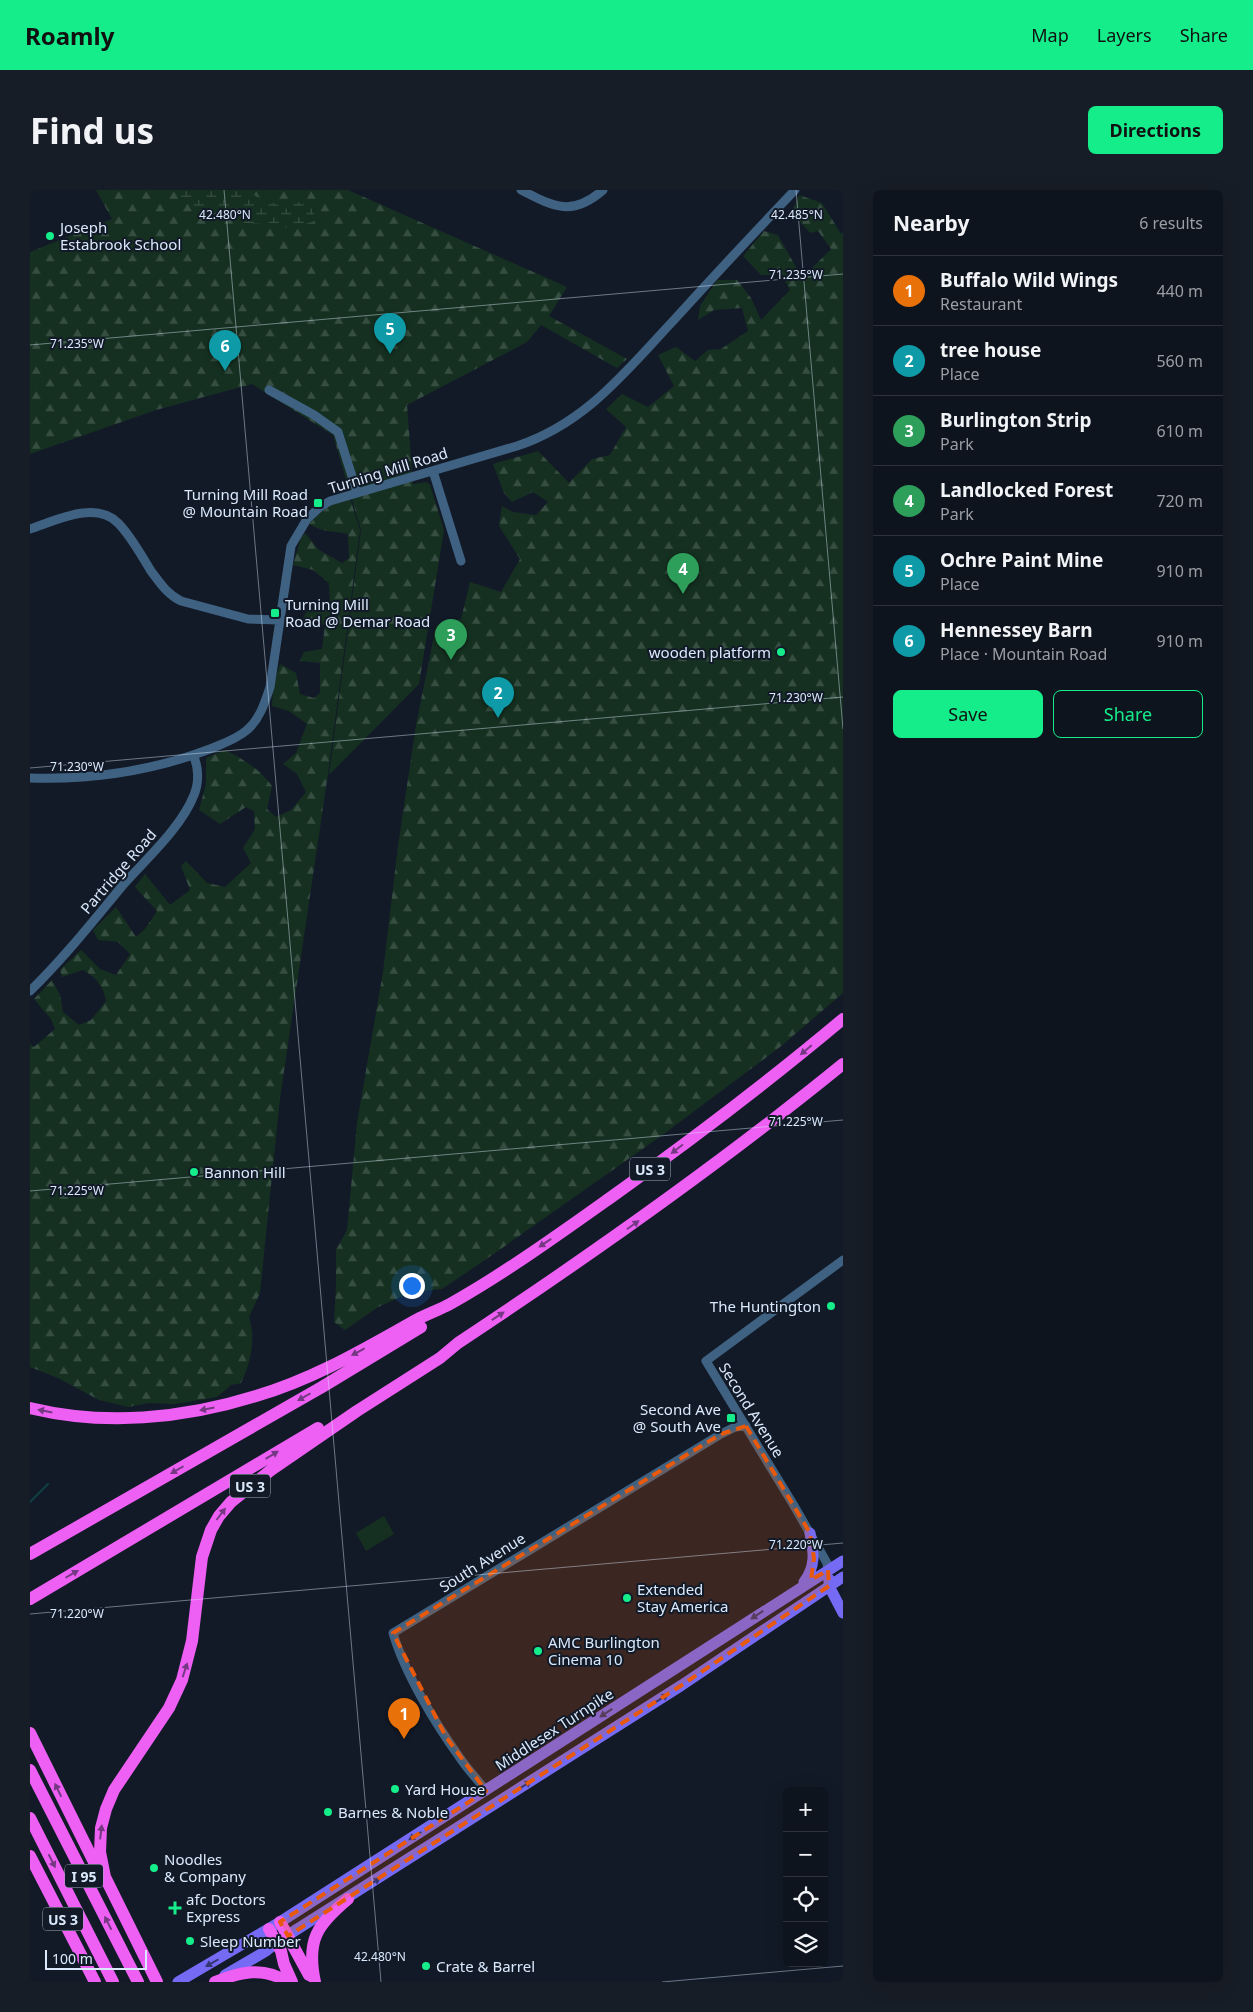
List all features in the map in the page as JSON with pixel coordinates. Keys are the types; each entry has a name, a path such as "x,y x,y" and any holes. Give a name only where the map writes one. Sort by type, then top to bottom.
{"highway":[{"name":"US 3","path":"30,1554 423,1326 448,1305 532,1252 649,1170 755,1090 843,1019"},
{"name":"US 3","path":"156,1980 105,1877 100,1858 100,1840 104,1816 114,1790 169,1708 179,1686 191,1647 202,1557 208,1536 216,1520 235,1498 279,1464 440,1358 458,1343 576,1265 658,1207 739,1147 843,1064"},
{"path":"30,1408 72,1416 116,1418 172,1415 227,1404 270,1392 312,1376 419,1318 448,1305"},
{"path":"30,1599 313,1431 437,1353 458,1343"},
{"path":"30,1733 95,1865 113,1896"},
{"name":"I 95","path":"30,1770 138,1982"},
{"name":"I 95","path":"30,1818 113,1982"},
{"name":"US 3","path":"30,1856 95,1982"},
{"path":"314,1982 311,1954 317,1931 331,1913 348,1899"},
{"path":"280,1922 292,1982"},
{"path":"269,1929 282,1939 303,1961 314,1982"},
{"path":"214,1982 252,1971 267,1973 287,1982"}],"main road":[{"path":"798,1588 805,1581 813,1566 813,1547 810,1533"},
{"name":"Middlesex Turnpike","path":"178,1982 269,1929 486,1791 798,1588 843,1561"},
{"path":"828,1570 842,1581"},
{"path":"828,1570 830,1586 843,1613"},
{"name":"Middlesex Turnpike","path":"214,1982 348,1899 682,1685 830,1586 842,1581"},
{"path":"484,1812 486,1791"}],"street":[{"path":"521,190 550,204 574,207 589,201 603,190"},
{"name":"Turning Mill Road","path":"30,778 56,779 140,769 193,755 247,730 257,719 264,706 270,687 291,546 299,529 307,519 330,501 531,442 560,428 582,413 616,380 795,190"},
{"path":"269,390 314,415 338,432 357,492"},
{"path":"433,470 461,561"},
{"path":"30,529 76,514 91,512 105,515 120,524 163,588 180,601 248,619 279,620"},
{"name":"Partridge Road","path":"30,991 90,925 173,829 186,811 196,787 197,768 193,755"},
{"name":"Second Avenue","path":"828,1570 827,1563 810,1533 706,1362 843,1260"},
{"name":"South Avenue","path":"486,1791 467,1768 420,1694 393,1633 721,1434 735,1427 746,1426"}],"highlighted area":[{"path":"746,1426 810,1533 814,1558 811,1580 828,1570 829,1586 682,1685 288,1936 280,1922 486,1791 446,1737 393,1633 721,1434"}],"green space":[{"path":"96,190 348,190 567,287 549,316 627,359 617,368 541,325 527,342 407,405 413,484 427,482 430,485 444,530 419,684 329,775 361,530 333,435 252,384 156,410 30,454 30,252 112,219"},
{"path":"173,190 241,190 278,205 301,202 311,205 315,217 313,222 283,228 269,224 244,223 219,217 191,205"},
{"path":"799,195 822,203 841,234 843,232 843,993 780,1047 661,1136 485,1260 442,1289 412,1292 378,1307 345,1330 334,1322 336,1250 347,1230 357,1123 383,972 398,846 416,725 436,626 461,619 470,582 501,592 520,559 499,526 502,506 513,512 536,515 548,502 533,492 512,502 504,493 493,464 538,451 569,483 592,459 610,455 626,427 606,409 622,394 648,407 674,386 658,355 676,347 695,361 708,350 721,349 748,331 742,308 714,310 698,320 700,306 717,280 737,280 751,298 761,320 790,290 782,275 761,275 743,256 764,231 778,235 802,278 831,249 818,231 810,233 792,212"},
{"path":"350,498 360,530 328,774 280,1098 260,1293 249,1317 252,1334 250,1359 241,1383 231,1385 217,1397 175,1404 149,1403 128,1407 99,1400 58,1378 30,1367 30,1044 34,1047 55,1029 51,1019 34,999 52,980 60,995 63,1012 79,1025 91,1020 106,1001 101,987 96,979 83,970 62,977 60,970 81,950 100,969 116,975 130,954 118,942 98,940 93,930 116,907 136,937 145,929 157,911 135,887 145,874 170,905 190,890 181,866 186,861 207,883 225,887 251,863 243,848 255,829 254,811 246,807 220,824 199,810 206,784 206,758 225,750 257,770 272,786 267,809 276,817 291,810 306,792 297,774 283,764 296,753 307,724 289,711 272,706 273,687 280,664 296,673 300,694 314,698 320,693 320,663 300,661 304,652 322,649 325,625 302,620 307,611 330,608 329,583 313,570 293,565 301,538 305,533 319,550 342,563 349,558 348,534 323,530 309,524 328,508"},
{"path":"384,1516 394,1534 366,1551 356,1533"}],"waterway":[{"path":"30,1502 48,1484"}],"place":[{"name":"Joseph Estabrook School","path":"50,236"},
{"name":"Ochre Paint Mine","path":"390,354"},
{"name":"Hennessey Barn","path":"225,371"},
{"name":"Turning Mill Road @ Mountain Road","path":"318,503"},
{"name":"Landlocked Forest","path":"683,594"},
{"name":"Turning Mill Road @ Demar Road","path":"275,613"},
{"name":"wooden platform","path":"781,652"},
{"name":"Burlington Strip","path":"451,660"},
{"name":"tree house","path":"498,718"},
{"name":"Bannon Hill","path":"194,1172"},
{"name":"The Huntington","path":"831,1306"},
{"name":"Second Ave @ South Ave","path":"731,1418"},
{"name":"Extended Stay America","path":"627,1598"},
{"name":"AMC Burlington Cinema 10","path":"538,1651"},
{"name":"Buffalo Wild Wings","path":"404,1739"},
{"name":"Yard House","path":"395,1789"},
{"name":"Barnes & Noble","path":"328,1812"},
{"name":"Noodles & Company","path":"154,1868"},
{"name":"afc Doctors Express","path":"175,1908"},
{"name":"Sleep Number","path":"190,1941"},
{"name":"Crate & Barrel","path":"426,1966"}]}
